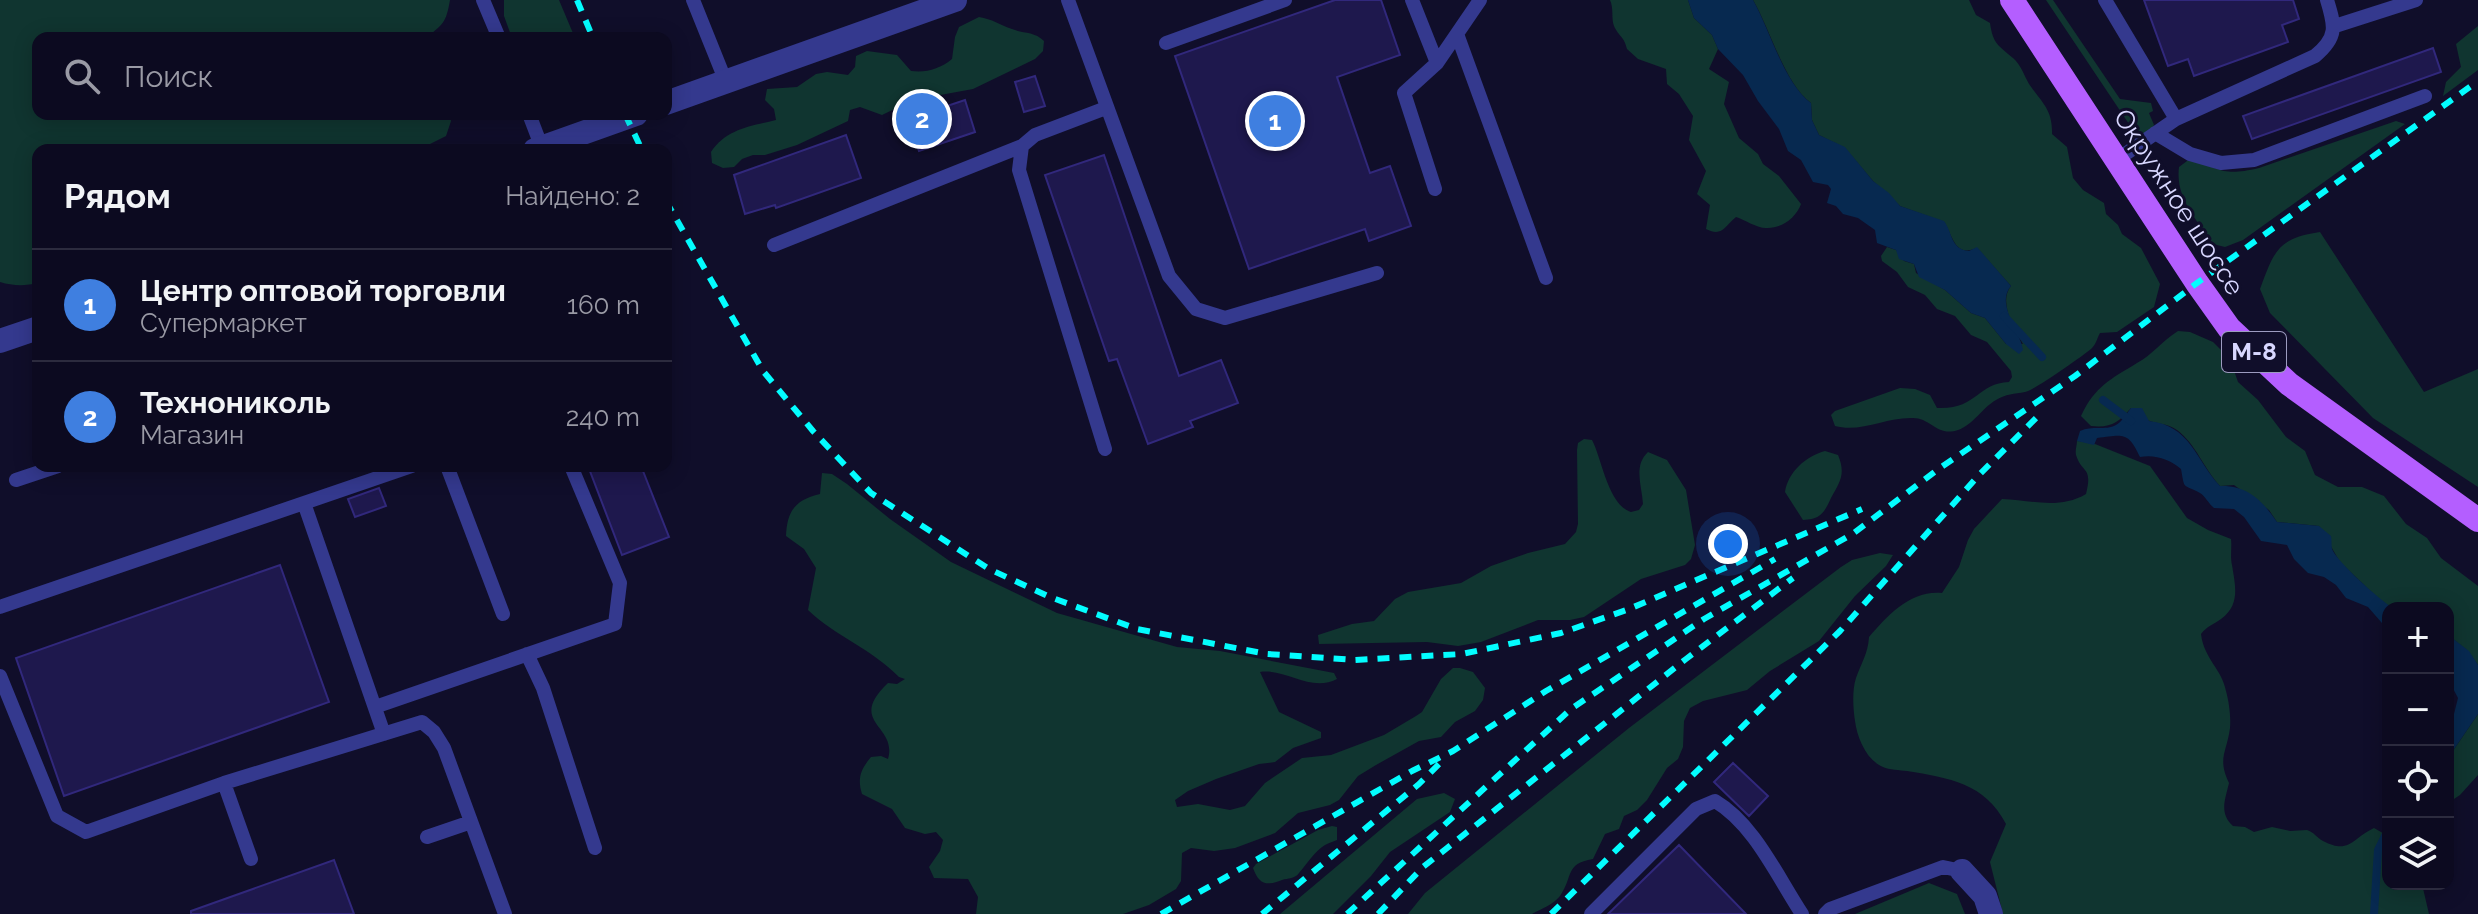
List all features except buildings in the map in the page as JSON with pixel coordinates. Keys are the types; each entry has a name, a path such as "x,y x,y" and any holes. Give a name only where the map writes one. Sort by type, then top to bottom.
{"main road":[{"name":"Окружное шоссе","path":"2012,0 2229,328 2289,384 2442,495"},
{"name":"М-8","path":"2442,495 2478,520"},
{"name":"М-8","path":"2442,495 2478,539"}],"street":[{"path":"672,101 943,2"},
{"path":"553,144 619,120"},
{"path":"0,341 32,330"},
{"path":"1962,871 1985,896 1991,914"}],"lane":[{"path":"483,0 496,32"},
{"path":"693,0 726,82"},
{"path":"1068,0 1169,276 1196,309 1225,318 1377,273"},
{"path":"1166,43 1285,0"},
{"path":"1412,0 1437,63"},
{"path":"1435,189 1404,93 1437,63 1480,0"},
{"path":"2105,0 2176,119"},
{"path":"2118,159 2176,119 2315,56 2330,38 2335,26 2327,0"},
{"path":"2335,26 2416,0"},
{"path":"1457,34 1546,278"},
{"path":"2155,133 2190,154 2221,163 2254,160 2425,96"},
{"path":"774,245 1022,146 1035,135 1106,108"},
{"path":"531,120 538,144"},
{"path":"1022,146 1019,170 1105,449"},
{"path":"16,480 40,472"},
{"path":"0,607 394,472"},
{"path":"449,472 503,614"},
{"path":"375,707 615,624 620,583 574,472"},
{"path":"304,503 384,734"},
{"path":"527,654 543,688 595,848"},
{"path":"0,676 57,816 86,832 224,783 422,722 434,732 444,748 505,914"},
{"path":"224,783 251,859"},
{"path":"1591,914 1696,809 1715,801 1732,811 1802,914"},
{"path":"427,837 471,822"},
{"path":"1825,914 1830,909 1943,867 1962,871"}],"green space":[{"path":"0,0 450,0 443,23 433,32 32,32 32,120 451,121 446,136 430,144 32,144 32,284 0,282"},
{"path":"504,0 559,0 572,32 510,32 504,16"},
{"path":"1610,0 1688,0 1694,18 1712,35 1718,49 1709,69 1729,82 1724,104 1739,138 1779,176 1801,204 1792,218 1777,227 1766,228 1736,217 1719,231 1706,229 1710,205 1697,194 1706,171 1689,140 1693,116 1679,94 1667,84 1666,69 1638,59 1627,49 1614,26"},
{"path":"1753,0 1969,0 1976,15 1990,23 1997,44 2018,64 2045,106 2051,118 2052,134 2067,147 2073,178 2083,190 2104,203 2106,214 2118,225 2122,234 2141,248 2160,284 2154,307 2117,332 2100,333 2091,349 2058,373 2030,390 1996,400 1958,430 1945,431 1913,418 1854,428 1835,426 1831,415 1835,411 1900,388 1915,389 1930,395 1937,408 1950,407 1969,401 1998,383 2009,382 2012,377 2011,371 1987,342 1971,335 1955,316 1937,309 1925,295 1908,287 1897,272 1882,261 1881,256 1887,247 1896,250 1904,261 1914,264 1916,273 1945,290 1971,313 1985,318 2006,344 2023,344 2007,307 2007,292 2011,286 1977,248 1959,248 1944,222 1900,206 1845,148 1819,135 1812,120 1811,103 1793,83"},
{"path":"2046,0 2053,0 2120,99 2151,103 2152,130 2137,136"},
{"path":"979,17 1036,36 1044,41 1043,51 1035,59 973,89 913,100 882,115 860,107 850,110 848,121 797,145 765,155 753,155 742,159 734,167 723,168 712,163 711,152 724,138 757,124 776,120 774,109 765,100 767,89 797,87 816,74 827,72 848,75 855,67 856,56 867,51 897,55 911,71 933,70 952,59 959,27"},
{"path":"2478,26 2478,70 2443,96 2446,82 2461,67 2456,44"},
{"path":"2396,121 2405,124 2243,240 2225,247 2213,244 2188,208 2180,189 2179,167 2191,158 2224,171 2238,172 2259,168"},
{"path":"2320,232 2424,392 2478,369 2478,487 2373,418 2270,313 2260,289 2274,256 2295,238"},
{"path":"2178,331 2190,332 2213,342 2230,359 2238,382 2258,400 2286,437 2305,451 2315,475 2338,487 2362,487 2384,496 2406,524 2427,538 2441,558 2478,586 2478,665 2468,651 2454,640 2454,602 2382,602 2340,562 2319,526 2277,522 2269,510 2234,485 2220,486 2177,430 2147,420 2131,408 2118,421 2104,426 2091,426 2081,416 2104,384 2142,360"},
{"path":"1584,439 1592,440 1611,491 1623,508 1631,512 1639,510 1643,504 1640,470 1643,458 1648,452 1667,460 1686,490 1695,545 1691,559 1685,565 1641,579 1584,617 1538,620 1481,642 1458,646 1427,642 1319,644 1318,635 1352,624 1374,621 1395,599 1408,592 1461,583 1491,566 1565,544 1576,532 1578,524 1577,450 1578,443"},
{"path":"2077,441 2090,442 2150,466 2187,518 2231,539 2234,601 2221,619 2201,634 2224,683 2229,705 2230,728 2223,761 2229,783 2224,806 2229,821 2233,826 2254,832 2272,827 2290,831 2307,830 2323,841 2339,846 2350,844 2374,828 2382,833 2382,890 2423,890 2429,914 2003,914 1990,862 2006,824 1988,799 1951,780 1885,768 1867,754 1856,727 1853,699 1869,637 1892,613 1910,600 1942,593 1959,567 1974,529 2002,499 2055,503 2086,494 2087,474 2076,455"},
{"path":"1825,451 1838,455 1842,467 1841,478 1824,511 1818,517 1803,520 1785,492 1787,485 1799,466"},
{"path":"822,473 832,474 847,484 951,562 1057,613 1177,647 1220,651 1334,673 1337,679 1318,683 1279,673 1260,672 1279,712 1321,732 1321,738 1293,748 1275,762 1259,764 1188,791 1175,800 1177,807 1198,804 1230,810 1245,806 1265,783 1302,758 1331,755 1384,735 1416,716 1422,712 1441,679 1453,668 1473,672 1485,688 1483,700 1475,711 1455,722 1441,737 1419,741 1376,765 1358,776 1339,800 1298,813 1275,833 1235,848 1214,851 1191,848 1182,853 1181,881 1176,889 1149,905 1123,914 976,914 978,897 968,879 934,878 929,867 940,851 943,840 936,832 925,834 905,828 892,809 862,794 860,778 868,761 871,757 881,756 888,759 886,738 872,716 876,696 888,683 897,684 905,679 808,610 816,568 804,549 786,536 794,508 820,494"},
{"path":"1880,553 1893,555 1819,641 1770,671 1747,690 1703,701 1690,708 1684,721 1683,747 1678,759 1667,768 1647,800 1637,810 1624,816 1619,829 1605,834 1593,859 1574,868 1560,896 1554,901 1532,914 1408,914 1425,893 1629,728 1841,567 1852,560"},
{"path":"2478,714 2478,775 2454,799 2454,749"},
{"path":"1444,793 1455,799 1450,812 1390,852 1333,914 1280,914 1417,799"},
{"path":"1337,827 1337,840 1321,848 1296,876 1268,883 1258,878 1253,868 1256,864 1318,830"},
{"path":"1929,883 1957,894 1965,914 1855,914"}],"water":[{"path":"1688,0 1753,0 1785,70 1811,103 1812,120 1819,135 1845,147 1873,181 1900,206 1944,221 1958,247 1969,251 1977,247 2011,286 2006,301 2023,350 2019,354 2006,344 1985,318 1971,313 1945,290 1919,277 1914,264 1899,259 1896,250 1877,243 1875,230 1827,203 1831,189 1828,185 1813,182 1801,160 1788,151 1779,129 1743,75 1718,49 1712,35 1694,18"},
{"path":"2131,408 2142,408 2149,421 2174,429 2191,445 2220,486 2238,488 2253,495 2277,522 2319,526 2331,536 2332,549 2342,563 2385,602 2382,602 2382,623 2368,607 2346,598 2336,585 2324,577 2308,573 2294,559 2287,545 2261,541 2244,517 2234,509 2214,508 2202,494 2185,486 2181,469 2172,462 2156,457 2140,457 2132,443 2124,437 2097,438 2094,445 2077,441 2080,431 2107,428 2122,420"},
{"path":"2454,640 2469,651 2478,665 2478,714 2454,749 2454,714 2458,698 2454,690"}],"waterway":[{"path":"2004,316 2042,357"},
{"path":"2103,400 2131,421"},
{"path":"2374,914 2378,850 2382,842"}],"railway":[{"path":"577,0 590,32"},
{"path":"1347,914 1571,709 1704,619 1854,533 1937,470 2075,376 2197,283 2478,81"},
{"path":"628,120 639,144"},
{"path":"672,212 763,371 871,493 989,569 1050,597 1137,629 1267,654 1355,660 1462,654 1561,633 1629,609 1862,509"},
{"path":"1551,914 1840,631 1979,475 2038,416"},
{"path":"1161,914 1412,771 1453,751 1546,691 1775,559"},
{"path":"1378,914 1423,867 1793,578"},
{"path":"1262,914 1419,784 1441,762"}],"place":[{"name":"Технониколь","path":"922,119"},
{"name":"Центр оптовой торговли","path":"1275,121"}]}
